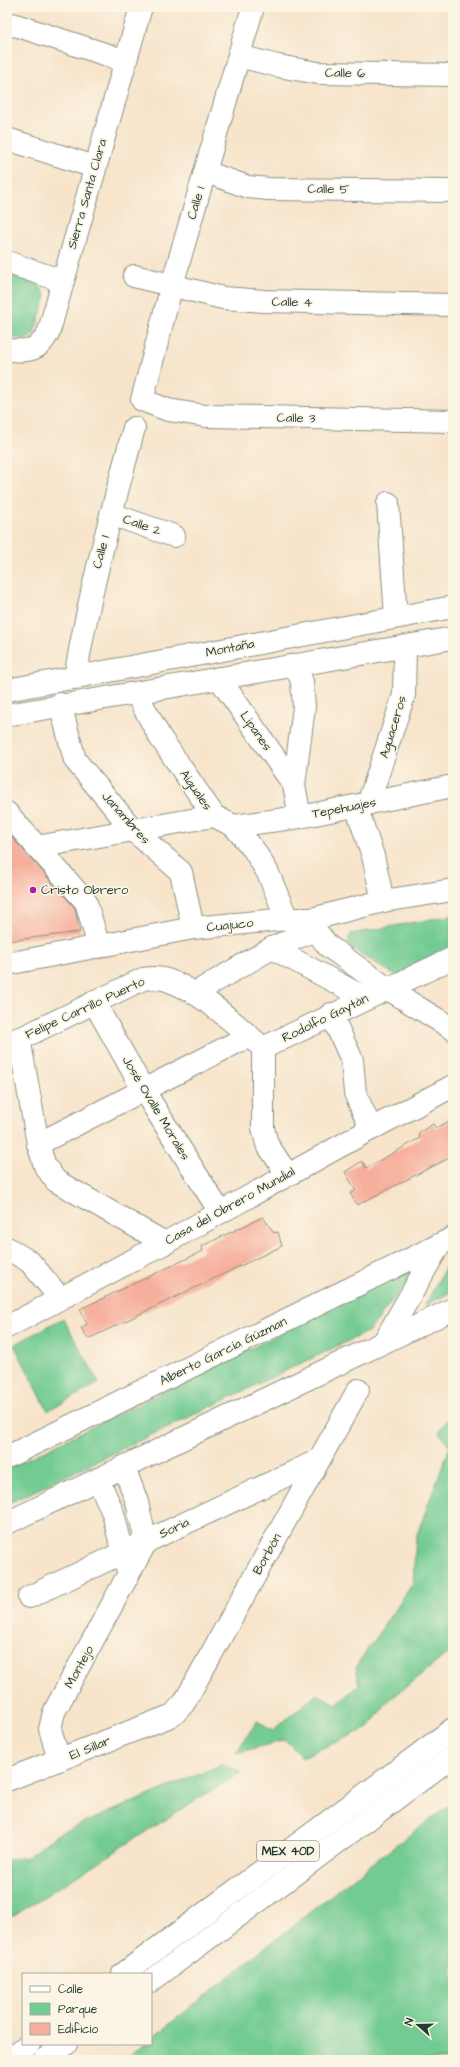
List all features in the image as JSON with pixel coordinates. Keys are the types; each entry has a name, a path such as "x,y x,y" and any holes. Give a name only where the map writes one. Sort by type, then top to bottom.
{"main road":[{"name":"Sierra Santa Clara","path":"7,350 30,350 36,348 44,341 49,331 62,280 141,7"},
{"name":"Calle 1","path":"142,400 172,285 253,7"},
{"path":"7,27 12,24 126,61"},
{"name":"Calle 6","path":"239,56 278,66 318,73 453,75"},
{"path":"7,139 95,167"},
{"name":"Calle 5","path":"206,172 248,187 453,190"},
{"path":"7,262 62,280"},
{"name":"Calle 4","path":"134,276 223,298 257,301 453,305"},
{"name":"Calle 3","path":"142,400 168,410 206,416 453,421"},
{"name":"Calle 1","path":"75,678 84,624 134,428"},
{"path":"388,503 396,617"},
{"name":"Calle 2","path":"111,514 174,536"},
{"name":"Montaña","path":"14,689 453,607"},
{"path":"14,689 15,713 296,664 405,648 453,638"},
{"name":"Aguaceros","path":"362,805 404,695 405,648"},
{"name":"Lipanes","path":"296,664 302,682 304,707 294,785 300,817"},
{"name":"Lipanes","path":"219,678 294,785"},
{"name":"Aiguales","path":"136,693 160,737 214,816 234,826 254,850 268,873 286,919"},
{"name":"Janambres","path":"60,704 75,760 134,830 181,872 193,928"},
{"name":"Tepehuajes","path":"234,826 300,817 453,786"},
{"path":"362,805 383,901"},
{"path":"7,813 86,902 99,947"},
{"path":"36,847 214,816"},
{"name":"Cuajuco","path":"8,965 193,928 286,919 313,924 383,901 453,890"},
{"path":"195,993 313,924 328,946 388,989 453,1029"},
{"path":"272,948 366,998"},
{"name":"Rodolfo Gaytán","path":"38,1144 144,1091 256,1042 331,1014 453,958"},
{"name":"Felipe Carrillo Puerto","path":"165,1243 56,1181 45,1166 38,1144 13,1041 143,980 155,978 167,979 195,993 256,1042"},
{"name":"José Ovalle Morales","path":"94,1002 144,1091 220,1212"},
{"path":"331,1014 352,1060 355,1093 371,1129"},
{"path":"256,1042 263,1128 268,1144 287,1174"},
{"name":"Casa del Obrero Mundial","path":"7,1327 165,1243 287,1174 453,1086"},
{"name":"Alberto García Gúzman","path":"385,1340 446,1241"},
{"name":"Alberto García Gúzman","path":"7,1457 446,1241"},
{"path":"7,1248 30,1262 60,1298"},
{"path":"7,1524 385,1340 453,1309"},
{"name":"Borbón","path":"173,1715 184,1703 358,1390"},
{"name":"Soria","path":"29,1597 319,1460"},
{"path":"124,1466 137,1502 146,1542"},
{"path":"98,1479 113,1513 124,1551 128,1578"},
{"name":"Montejo","path":"59,1760 50,1729 54,1712 128,1578 146,1542"},
{"name":"El Sillar","path":"7,1780 173,1715"},
{"name":"MEX 40D","path":"124,1973 453,1729"},
{"name":"MEX 40D","path":"152,1980 453,1756"},
{"path":"8,2060 28,2045"},
{"path":"44,2060 65,2045"}],"green space":[{"path":"7,274 39,285 46,296 34,334 27,339 7,337"},
{"path":"453,915 453,953 402,979 354,950 350,946 349,939 351,934"},
{"path":"453,1253 453,1291 425,1305"},
{"path":"409,1270 406,1283 369,1331 7,1504 7,1469"},
{"path":"63,1318 99,1383 48,1411 14,1345"},
{"path":"453,1411 453,1649 387,1702 368,1728 302,1757 285,1740 236,1753 257,1721 273,1730 317,1694 336,1704 359,1685 356,1666 413,1583 416,1537 450,1446 439,1432"},
{"path":"223,1764 242,1772 7,1919 7,1860 27,1857 58,1834"},
{"path":"453,1802 453,2060 123,2060 144,2045 152,2045 152,2038 344,1885"}],"building":[{"name":"Cristo Obrero","path":"7,832 75,908 80,932 7,941"},
{"path":"453,1119 453,1156 357,1205 350,1193 356,1191 345,1172 362,1161 366,1168 420,1138 418,1133 433,1124 436,1128"},
{"path":"263,1217 274,1233 278,1232 282,1246 88,1339 81,1328 87,1324 80,1309 203,1251 202,1246"}],"place":[{"name":"Cristo Obrero","path":"33,890"}]}
